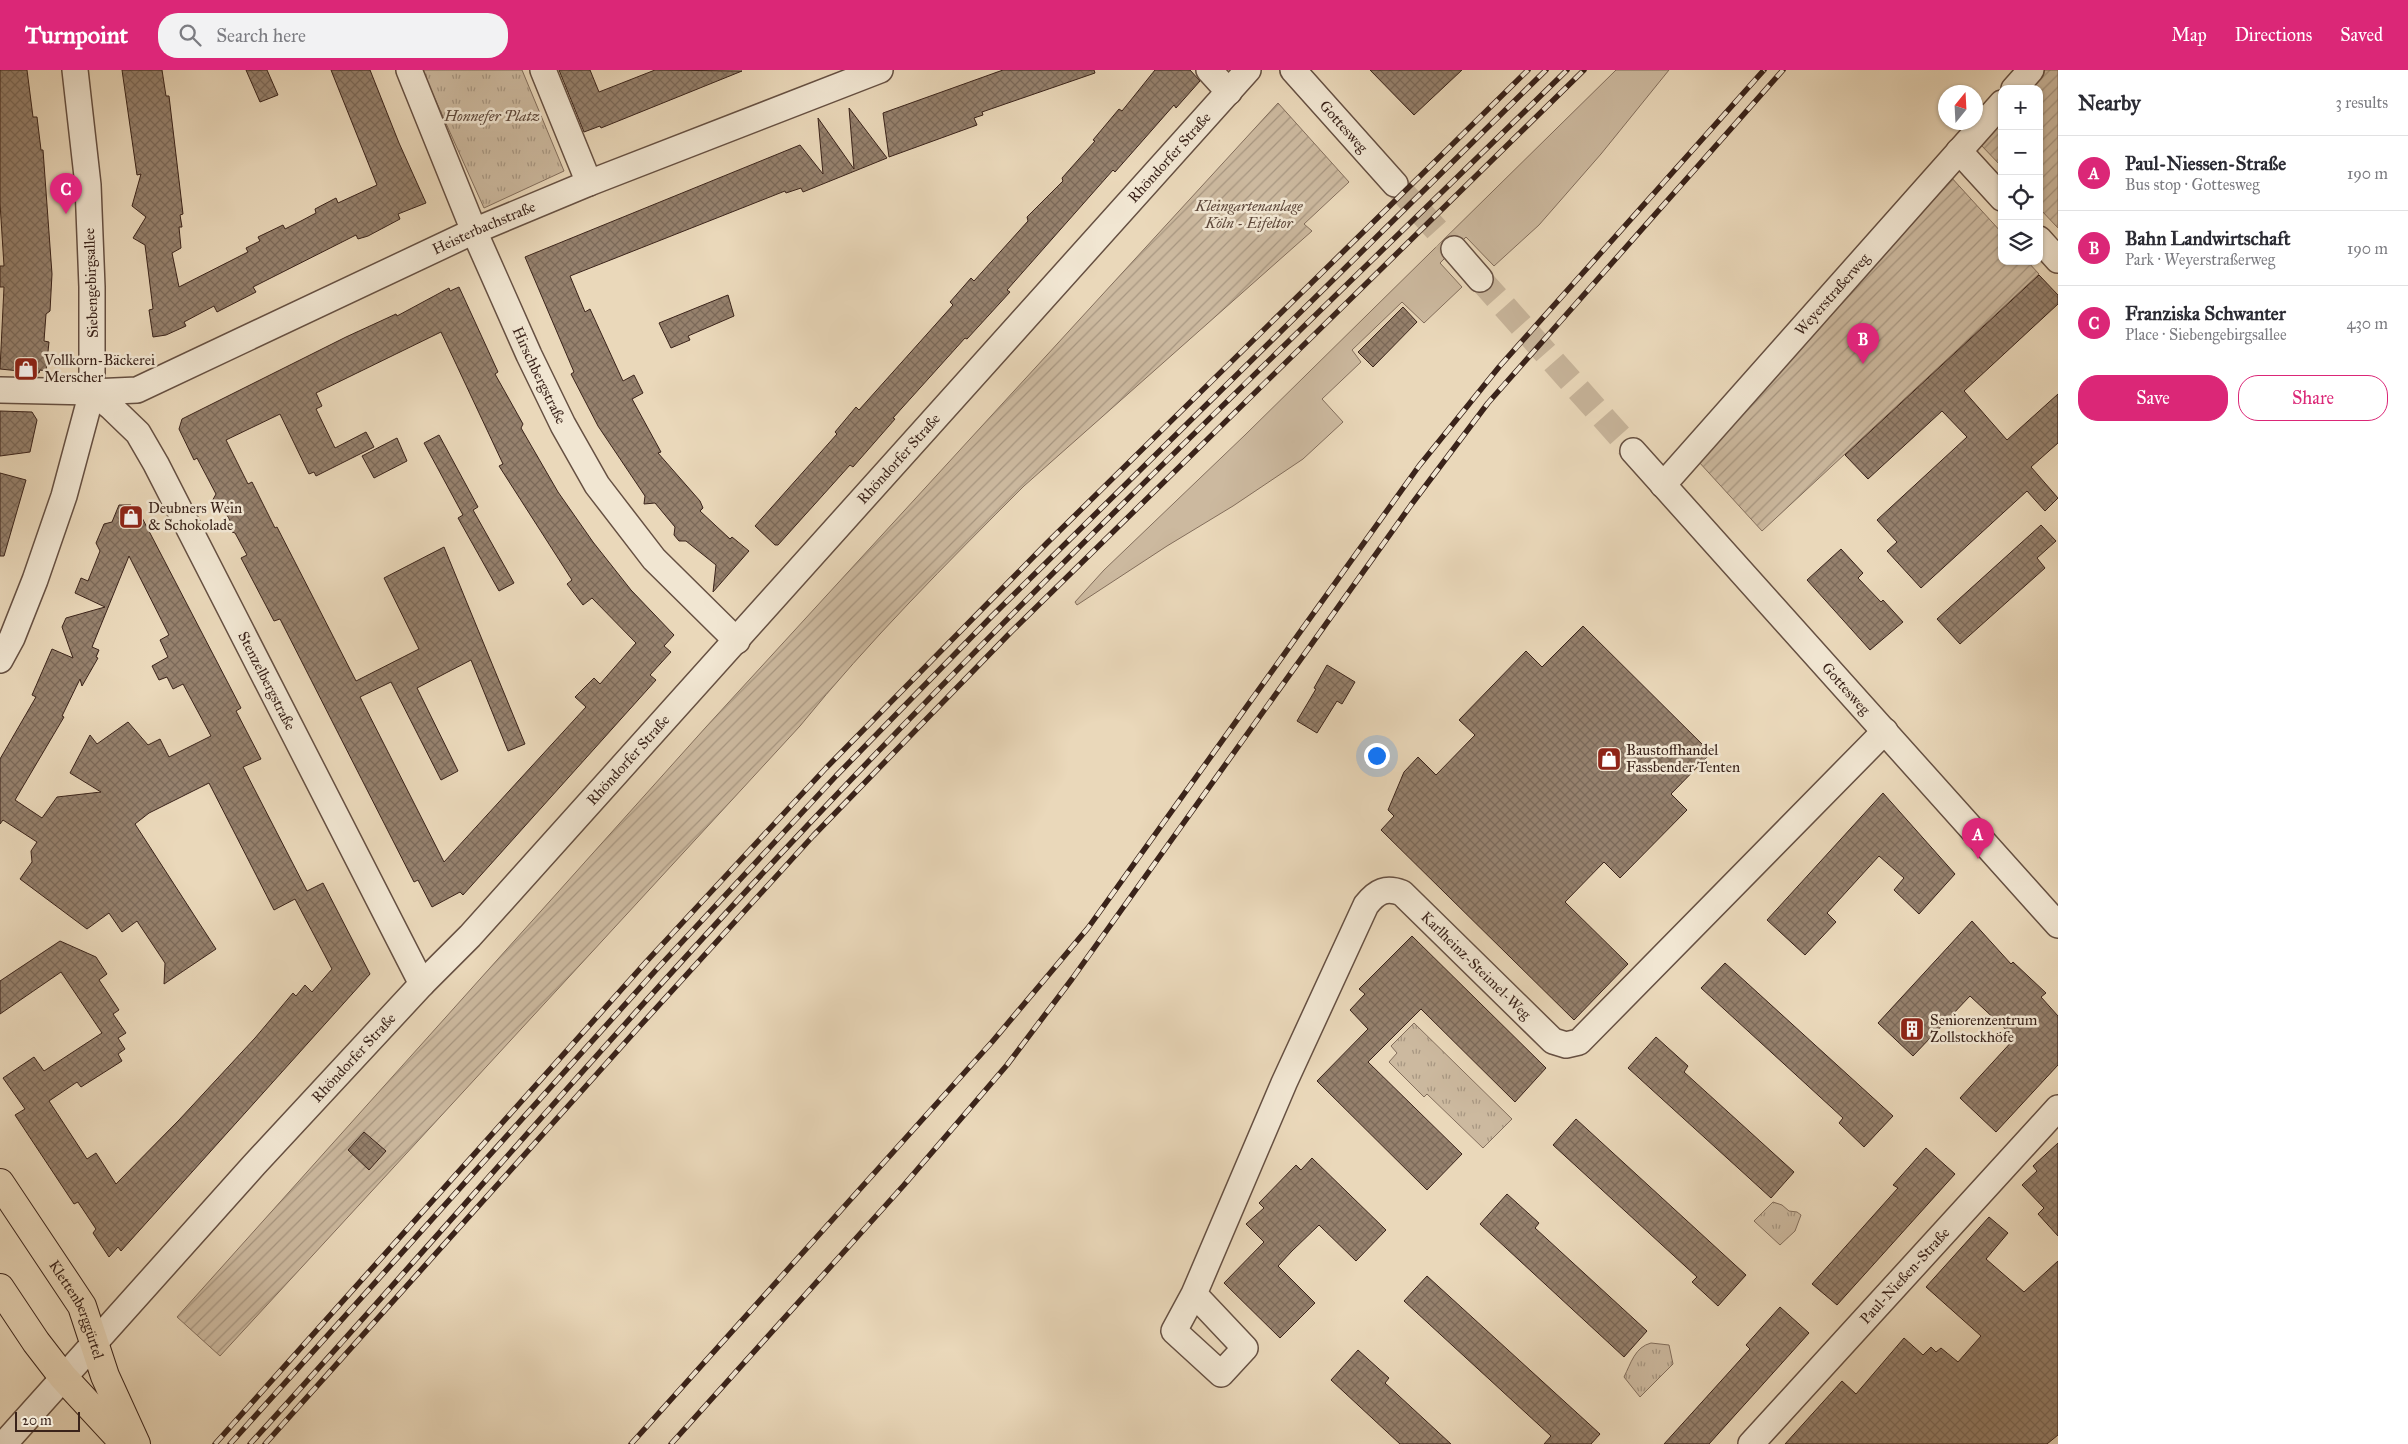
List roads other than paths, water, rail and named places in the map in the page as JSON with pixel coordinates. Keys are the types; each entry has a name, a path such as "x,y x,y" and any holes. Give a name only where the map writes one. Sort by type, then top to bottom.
{"main road":[{"name":"Klettenberggürtel","path":"0,1183 82,1306 105,1376 136,1444"},
{"path":"0,1288 36,1342 62,1376 125,1444"}],"street":[{"name":"Siebengebirgsallee","path":"0,660 12,638 35,580 64,496 92,392 92,287 88,185 75,70"},
{"name":"Hirschbergstraße","path":"409,70 474,231 563,425 597,485 654,559 737,641"},
{"path":"543,70 589,183"},
{"name":"Heisterbachstraße","path":"0,390 92,392 137,390 474,231 589,183 880,70"},
{"path":"1209,70 1229,92"},
{"name":"Rhöndorfer Straße","path":"4,1444 62,1376 422,984 470,936 1248,70"},
{"name":"Gottesweg","path":"1293,70 1395,184"},
{"path":"2018,85 2031,70"},
{"name":"Weyerstraßerweg","path":"1664,485 1998,107"},
{"path":"1959,151 1998,194"},
{"path":"2043,243 2058,260"},
{"path":"1454,249 1480,279"},
{"name":"Stenzelbergstraße","path":"92,392 138,433 156,464 422,984"},
{"name":"Gottesweg","path":"1633,451 2058,925"},
{"name":"Karlheinz-Steimel-Weg","path":"1194,1294 1284,1083 1366,905 1372,897 1381,891 1392,889 1402,893 1553,1041 1566,1045 1579,1042 1885,731"},
{"name":"Paul-Nießen-Straße","path":"1751,1444 2058,1108"}],"tunnel":[{"path":"1395,184 1454,249"},
{"path":"1480,279 1633,451"}],"railway":[{"path":"215,1444 646,962 826,768 1047,543 1528,70"},
{"path":"230,1444 656,970 836,776 992,616 1546,70"},
{"path":"250,1444 666,979 807,826 993,633 1088,538 1567,70"},
{"path":"265,1444 813,836 1010,633 1584,70"},
{"path":"631,1444 992,1042 1088,928 1419,466 1499,367 1764,70"},
{"path":"671,1444 904,1185 1007,1065 1072,979 1411,505 1488,403 1783,70"}],"place":[{"name":"Franziska Schwanter","path":"66,214"},
{"name":"Bahn Landwirtschaft","path":"1863,364"},
{"name":"Vollkorn-Bäckerei Merscher","path":"26,369"},
{"name":"Deubners Wein & Schokolade","path":"131,517"},
{"name":"Baustoffhandel Fassbender Tenten","path":"1609,759"},
{"name":"Paul-Niessen-Straße","path":"1978,859"},
{"name":"Seniorenzentrum Zollstockhöfe","path":"1912,1029"}],"park label":[{"name":"Honnefer Platz","path":"492,116"},
{"name":"Kleingartenanlage Köln - Eifeltor","path":"1249,214"}]}
